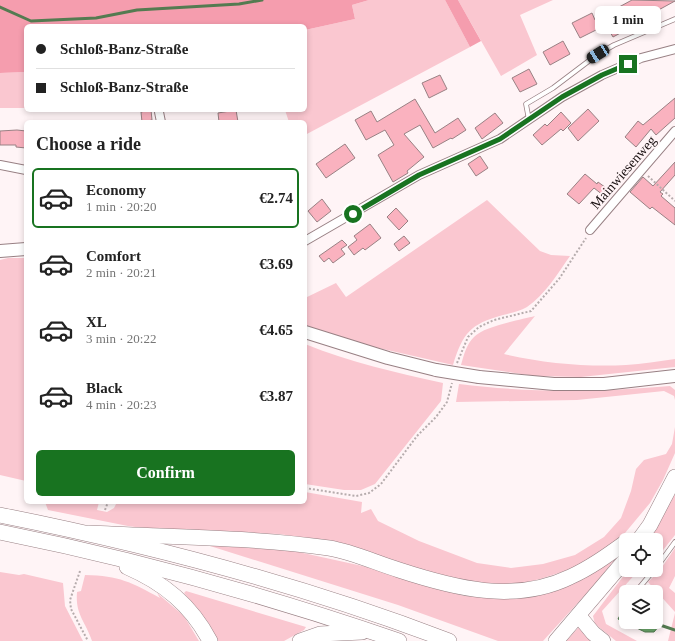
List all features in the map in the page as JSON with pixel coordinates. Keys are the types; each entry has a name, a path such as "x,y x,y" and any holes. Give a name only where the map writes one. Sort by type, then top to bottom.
{"highway":[{"path":"644,533 650,525 675,477"},
{"path":"0,515 88,533 293,589 449,641"},
{"path":"638,533 650,525"},
{"path":"0,532 89,550 214,583 399,641"},
{"path":"88,533 292,543 342,550 438,583 491,592 536,589 568,578 594,565 619,547"},
{"path":"89,550 135,571 169,590 197,619 210,641"},
{"path":"556,641 619,567"},
{"path":"579,616 593,633 603,641"},
{"path":"300,641 320,634 371,632"}],"street":[{"path":"307,240 419,175 500,139 562,97 602,75 641,58 675,49"},
{"path":"159,112 161,120"},
{"name":"Mainwiesenweg","path":"590,230 675,131"},
{"path":"0,165 24,170"},
{"path":"0,251 24,249"},
{"path":"307,333 388,358 436,370 479,377 554,384 604,384 675,376"}],"lane":[{"path":"530,120 526,104 553,88 583,64 614,45 675,19"},
{"path":"663,558 675,542"},
{"path":"642,585 648,577"}],"path":[{"path":"642,169 675,201"},
{"path":"456,365 468,337 479,327 494,320 531,311 559,279 590,230"},
{"path":"307,488 356,496 369,492 381,484 417,436 436,417 447,402 453,379"},
{"path":"105,510 107,504"},
{"path":"80,571 70,600 72,609 88,641"}],"shaded area":[{"path":"0,0 369,0 352,5 355,19 307,30 307,24 24,24 24,72 0,73"},
{"path":"369,0 445,0 470,47 307,134 307,120 288,120 286,112 307,112 307,30 355,19 352,5"},
{"path":"445,0 458,0 481,41 470,47"},
{"path":"458,0 553,0 520,15 537,55 501,76"},
{"path":"24,72 24,108 0,108 0,73"},
{"path":"487,200 540,251 551,255 570,256 556,276 534,302 518,311 483,322 469,331 460,345 453,365 361,344 307,326 307,297 336,283 346,297"},
{"path":"8,258 24,258 24,481 0,475 0,260"},
{"path":"535,316 504,354 534,360 580,365 632,365 675,359 675,367 581,377 535,376 461,365 469,343 479,333 494,327"},
{"path":"307,345 356,362 443,383 441,401 375,484 361,490 344,490 307,484"},
{"path":"459,384 512,389 564,391 670,386 675,390 675,400 674,396 664,391 577,400 456,402"},
{"path":"675,427 675,453 663,480 650,503 625,533 619,533 619,538 597,555 568,570 515,585 451,581 335,544 280,534 163,531 128,526 48,510 46,504 98,504 97,510 107,512 114,508 116,504 307,504 307,492 362,502 361,513 371,509 378,521 419,541 477,563 511,568 543,564 575,555 604,537 621,518 631,491 636,469 644,460 666,454 672,444"},
{"path":"675,494 675,535 663,550 663,533 652,533"},
{"path":"210,546 256,546 294,551 367,567 464,596 487,597 615,559 596,583 543,641 498,641 398,605"},
{"path":"675,548 675,576 669,588 675,593 675,612 663,599 663,585 651,585 648,582 653,577 663,577 663,566"},
{"path":"0,572 19,575 24,574 63,583 65,606 83,641 0,641"},
{"path":"85,575 116,578 133,584 160,598 157,593 184,616 199,641 92,641 79,613 77,600 77,592 81,591"},
{"path":"623,577 633,577 625,585 619,585 619,592 602,611 606,624 637,641 616,641 595,624 593,616"},
{"path":"186,591 306,627 304,630 284,641 217,641 209,624 184,593"},
{"path":"675,613 675,641 668,641"},
{"path":"579,627 595,641 566,641"},
{"path":"639,629 657,629 654,632 645,632"}],"building":[{"path":"632,0 675,1 642,19 640,15 623,24 626,30 613,37 606,25 580,38 572,23 592,13 595,20"},
{"path":"563,41 570,54 550,65 543,52"},
{"path":"529,69 537,84 520,92 512,78"},
{"path":"440,75 447,89 429,98 422,83"},
{"path":"675,98 675,118 656,135 651,129 636,147 625,137 638,121 643,125"},
{"path":"415,99 435,133 458,118 466,130 433,148 420,125 404,134 424,157 407,171 408,173 393,182 378,155 394,145 385,130 366,140 355,120 371,111 377,122"},
{"path":"588,109 599,121 578,141 568,128"},
{"path":"141,112 151,112 152,120 142,120"},
{"path":"236,112 238,120 219,120 218,113"},
{"path":"561,112 571,123 563,131 561,129 542,145 533,135 545,124 547,126"},
{"path":"495,113 503,123 482,139 475,128"},
{"path":"0,131 24,131 24,148 16,147 16,145 0,145"},
{"path":"345,144 355,158 326,178 316,164"},
{"path":"480,156 488,168 476,176 468,164"},
{"path":"675,162 675,175 660,192 663,194 661,196 675,208 675,225 652,207 650,209 630,192 643,177 653,186"},
{"path":"585,174 597,184 598,182 613,193 608,199 594,188 579,204 567,194"},
{"path":"322,199 331,211 317,222 308,211"},
{"path":"396,208 408,221 399,230 387,217"},
{"path":"370,224 381,238 365,250 363,248 354,255 348,247 357,240 354,236"},
{"path":"404,236 410,243 399,251 394,244"},
{"path":"342,240 347,245 341,249 345,254 333,263 329,258 324,262 319,256"}],"waterway":[{"path":"0,7 31,21 96,18 137,10 239,4 262,0"},
{"path":"663,626 675,630"}],"route":[{"path":"353,214 419,175 500,139 562,97 602,75 628,64"}]}
